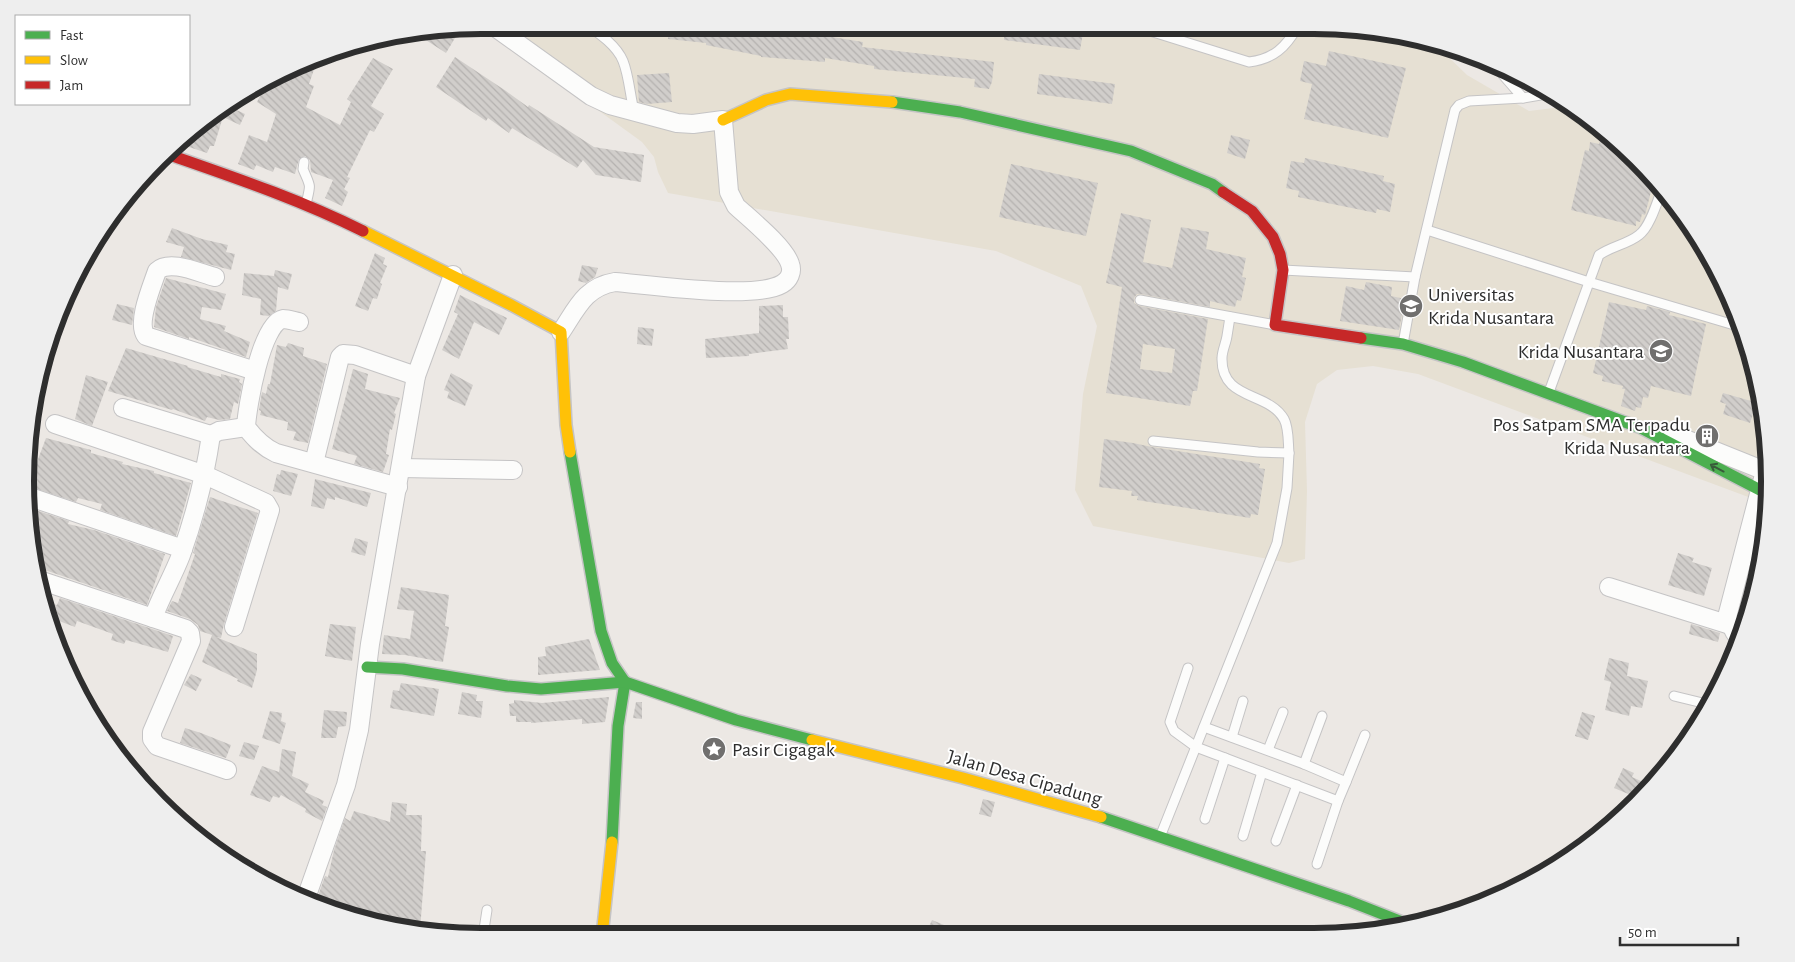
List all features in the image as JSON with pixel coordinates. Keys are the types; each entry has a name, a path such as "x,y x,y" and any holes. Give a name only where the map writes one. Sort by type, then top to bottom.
{"street":[{"path":"505,34 591,96 610,105 677,123 693,124 723,120 766,100 790,94 882,100 960,112 1131,151 1212,184 1252,211 1273,237 1280,254 1282,270 1275,325 1403,344 1463,362 1641,428 1760,490 1727,617 1736,630"},
{"path":"603,928 612,842 618,726 625,682 612,663 601,631 582,528 566,426 561,332 584,299 594,288 605,283 615,282 687,289 745,291 771,288 787,280 791,273 791,265 784,253 736,206 731,198 723,120"},
{"path":"174,156 306,204 453,275 561,332"},
{"path":"214,277 172,265 161,266 157,271 141,323 143,332 146,336 255,371"},
{"path":"308,893 346,785 359,730 386,543 398,487 416,376 453,275"},
{"path":"299,322 284,319 278,322 265,340 255,371 246,414 246,427 267,449 276,454 398,487"},
{"path":"314,463 340,357 343,354 354,355 416,376"},
{"path":"123,408 211,435 219,431 246,427"},
{"path":"55,424 205,475 266,503 270,510 234,627"},
{"path":"1641,428 1656,427 1760,465"},
{"path":"153,618 183,549 205,475 211,435"},
{"path":"401,468 513,470"},
{"path":"35,499 183,549"},
{"path":"45,582 186,629 190,633 191,641 152,732 152,740 157,746 226,770"},
{"path":"1609,588 1736,630"},
{"path":"367,667 403,669 507,686 541,689 625,682"},
{"name":"Jalan Desa Cipadung","path":"625,682 736,720 963,778 1094,815 1348,901 1396,921"}],"lane":[{"path":"598,34 609,43 623,60 634,112"},
{"path":"1160,34 1249,62 1262,60 1275,54 1289,41 1293,34"},
{"path":"1504,77 1523,98"},
{"path":"1403,344 1415,277 1455,110 1459,105 1469,101 1540,95"},
{"path":"304,162 303,169 310,186 306,204"},
{"path":"1549,393 1599,256 1608,249 1638,236 1646,227 1659,197"},
{"path":"1427,230 1589,282 1733,325"},
{"path":"1282,270 1415,277"},
{"path":"1140,300 1275,325"},
{"path":"1160,838 1277,542 1287,488 1289,453 1286,425 1279,412 1256,398 1233,388 1225,376 1222,357 1230,317"},
{"path":"1153,441 1258,452 1289,453"},
{"path":"1188,668 1170,722 1174,731 1196,747 1338,801"},
{"path":"1674,696 1702,703"},
{"path":"1232,737 1243,701"},
{"path":"1268,750 1283,712"},
{"path":"1304,764 1322,716"},
{"path":"1204,727 1268,750 1346,782"},
{"path":"1317,864 1338,801 1365,735"},
{"path":"1205,819 1225,758"},
{"path":"1243,836 1262,772"},
{"path":"1276,841 1297,785"},
{"path":"484,928 487,910"}],"shaded area":[{"name":"Universitas Krida Nusantara","path":"488,34 1314,34 1343,35 1401,42 1444,53 1467,75 1529,111 1559,107 1586,126 1609,145 1650,186 1686,233 1715,283 1738,337 1746,365 1753,394 1760,452 1761,469 1751,498 1418,374 1373,366 1337,370 1317,384 1305,422 1307,491 1305,559 1289,563 1093,526 1075,490 1083,394 1097,326 1081,286 996,251 668,193 658,172 654,157 642,142 515,50"}],"building":[{"path":"669,34 797,34 832,37 863,42 862,47 994,62 992,82 989,89 974,87 975,79 874,69 874,66 825,58 825,62 761,57 706,45 706,43 668,39"},
{"path":"981,34 1083,34 1080,50 1004,40 1004,37"},
{"path":"457,35 446,53 423,38"},
{"path":"1329,51 1406,68 1388,138 1304,119 1312,84 1300,81 1304,61 1326,66"},
{"path":"455,57 528,107 529,105 594,147 644,155 641,182 596,175 583,160 577,168 512,128 509,133 488,118 486,121 436,87"},
{"path":"373,58 393,69 371,106 384,114 374,132 370,130 347,177 350,178 344,189 348,192 342,206 325,198 333,180 311,172 310,160 305,156 299,159 295,174 275,167 273,172 256,165 254,170 238,164 249,135 267,142 276,114 257,102 262,91 315,66 309,84 314,86 306,107 340,125 351,102 347,99"},
{"path":"669,73 672,102 647,104 639,102 637,75"},
{"path":"1039,74 1115,84 1112,104 1037,94"},
{"path":"234,109 245,114 240,125 223,117 214,146 210,146 207,153 185,146"},
{"path":"1231,135 1250,140 1245,159 1227,153"},
{"path":"1600,141 1609,145 1652,188 1645,215 1642,214 1640,222 1636,221 1636,226 1571,210 1585,150 1589,151 1590,142 1599,144"},
{"path":"1305,158 1384,176 1383,181 1395,184 1390,212 1377,209 1376,213 1298,197 1299,191 1286,188 1291,161 1304,163"},
{"path":"1011,164 1098,183 1086,236 999,217"},
{"path":"1121,213 1151,220 1143,262 1172,268 1181,227 1209,232 1206,249 1246,258 1242,277 1246,278 1241,301 1237,300 1235,307 1210,301 1210,307 1141,294 1137,294 1134,298 1134,303 1139,306 1208,319 1197,391 1193,391 1190,406 1106,393 1122,287 1106,283","holes":["1143,344 1175,349 1172,373 1140,369"]},
{"path":"172,228 202,239 228,245 226,252 235,254 231,270 181,257 184,247 166,242"},
{"path":"375,253 385,258 383,264 387,266 380,283 382,284 377,299 373,298 368,311 355,306"},
{"path":"582,265 598,268 595,277 586,283 578,281"},
{"path":"275,270 292,274 288,290 278,287 276,311 269,316 260,315 261,299 242,295 244,273 274,276"},
{"path":"166,278 226,294 221,310 202,307 200,319 226,326 224,331 250,342 246,357 154,327 156,307"},
{"path":"1366,282 1392,287 1391,296 1405,299 1399,330 1340,321 1346,286 1364,290"},
{"path":"460,295 507,318 499,335 474,322 459,359 442,350 458,314 454,312"},
{"name":"Krida Nusantara","path":"1609,302 1646,310 1647,306 1670,312 1669,315 1706,324 1691,396 1651,386 1648,398 1643,397 1641,408 1636,407 1635,411 1621,406 1625,389 1622,389 1623,386 1602,381 1603,376 1593,373"},
{"path":"117,304 134,308 132,325 112,320"},
{"path":"783,305 783,317 788,317 789,339 786,339 788,349 749,354 749,356 706,358 705,339 759,333 759,306"},
{"path":"638,327 654,329 652,346 637,344"},
{"path":"288,343 304,348 303,356 327,364 308,443 293,440 296,432 287,430 288,422 260,415 261,411 259,410 262,392 266,394 268,384 270,384 277,345 286,347"},
{"path":"126,348 221,377 221,374 240,379 239,382 242,384 238,404 234,402 230,419 219,420 207,417 205,421 173,409 108,391"},
{"path":"353,369 368,374 365,389 400,398 394,413 396,414 392,430 390,429 386,454 389,455 383,472 354,464 357,456 332,449"},
{"path":"451,373 473,385 465,406 447,398 449,392 444,390"},
{"path":"86,375 108,382 92,426 75,419"},
{"path":"1723,393 1754,402 1755,415 1753,414 1750,423 1723,414 1726,404 1720,402"},
{"path":"46,438 91,450 91,453 123,462 122,464 154,471 154,473 191,483 176,536 100,510 102,504 78,498 76,502 34,488 34,469"},
{"path":"1104,439 1260,464 1259,468 1265,469 1258,515 1251,514 1250,518 1137,500 1138,496 1131,496 1132,491 1099,487"},
{"path":"281,470 298,474 291,496 273,491 277,474 280,475"},
{"path":"315,479 371,493 367,507 335,497 335,500 327,498 324,509 311,506"},
{"path":"210,497 258,513 221,638 216,637 257,654 257,670 252,688 237,681 238,679 202,662 212,635 200,631 198,625 190,619 167,611 172,601 178,603 195,554 193,553"},
{"path":"35,510 69,521 68,524 94,530 165,554 147,605 42,569"},
{"path":"355,538 368,542 365,556 351,552"},
{"path":"1678,553 1694,558 1692,562 1712,568 1704,596 1668,585"},
{"path":"401,587 449,595 445,626 449,627 443,662 405,655 382,654 384,635 410,639 414,611 397,609"},
{"path":"60,598 173,636 168,652 126,640 124,644 111,640 113,634 77,621 75,627 55,620 52,607 53,604 57,605"},
{"path":"330,624 356,627 352,661 325,656"},
{"path":"1691,624 1720,633 1718,642 1689,634"},
{"path":"589,639 600,670 538,675 538,657 546,656 545,647"},
{"path":"1609,658 1629,663 1627,676 1648,681 1642,708 1631,706 1629,716 1605,710 1611,682 1604,680"},
{"path":"191,674 202,679 196,691 184,685"},
{"path":"401,683 439,689 434,716 390,708 393,690 399,691"},
{"path":"462,692 477,695 476,701 483,701 481,718 458,714"},
{"path":"609,697 605,722 582,724 582,719 531,723 516,722 516,716 510,716 509,704 514,703 514,700 542,703"},
{"path":"636,702 642,702 642,719 633,718"},
{"path":"324,710 347,712 346,726 338,727 336,738 321,738"},
{"path":"270,711 282,713 281,721 286,723 280,744 262,738"},
{"path":"1582,712 1595,716 1588,740 1575,736"},
{"path":"185,728 231,745 226,758 180,743"},
{"path":"244,742 259,746 254,760 239,756"},
{"path":"282,749 296,752 292,776 309,784 305,792 324,801 322,805 327,807 322,821 305,812 306,809 281,795 279,798 273,796 270,802 250,795 262,766 279,772"},
{"path":"1623,768 1634,773 1632,777 1644,782 1632,795 1614,788"},
{"path":"983,799 995,802 991,817 979,814"},
{"path":"392,802 407,804 406,815 422,815 421,851 426,851 421,924 365,913 318,897 325,876 328,877 334,850 345,818 350,821 354,811 390,822"},
{"path":"932,920 951,928 928,928"}],"traffic: fast":[{"path":"892,102 960,112 1131,151 1212,184 1223,192"},
{"path":"1361,338 1403,344 1463,362 1641,428 1760,490"},
{"path":"570,452 601,631 612,663 625,682 618,726 612,842"},
{"path":"367,667 403,669 507,686 541,689 625,682 736,720 812,740"},
{"path":"1101,817 1349,901 1398,920"}],"traffic: slow":[{"path":"723,120 766,100 790,94 892,102"},
{"path":"363,231 561,332 566,425 570,452"},
{"path":"812,740 963,778 1101,817"},
{"path":"603,928 612,842"}],"traffic: jam":[{"path":"174,156 292,199 363,231"},
{"path":"1223,192 1252,211 1273,237 1280,254 1283,270 1275,325 1361,338"}],"place":[{"name":"Universitas Krida Nusantara","path":"1411,306"},
{"name":"Krida Nusantara","path":"1661,351"},
{"name":"Pos Satpam SMA Terpadu Krida Nusantara","path":"1707,436"},
{"name":"Pasir Cigagak","path":"714,749"}]}
